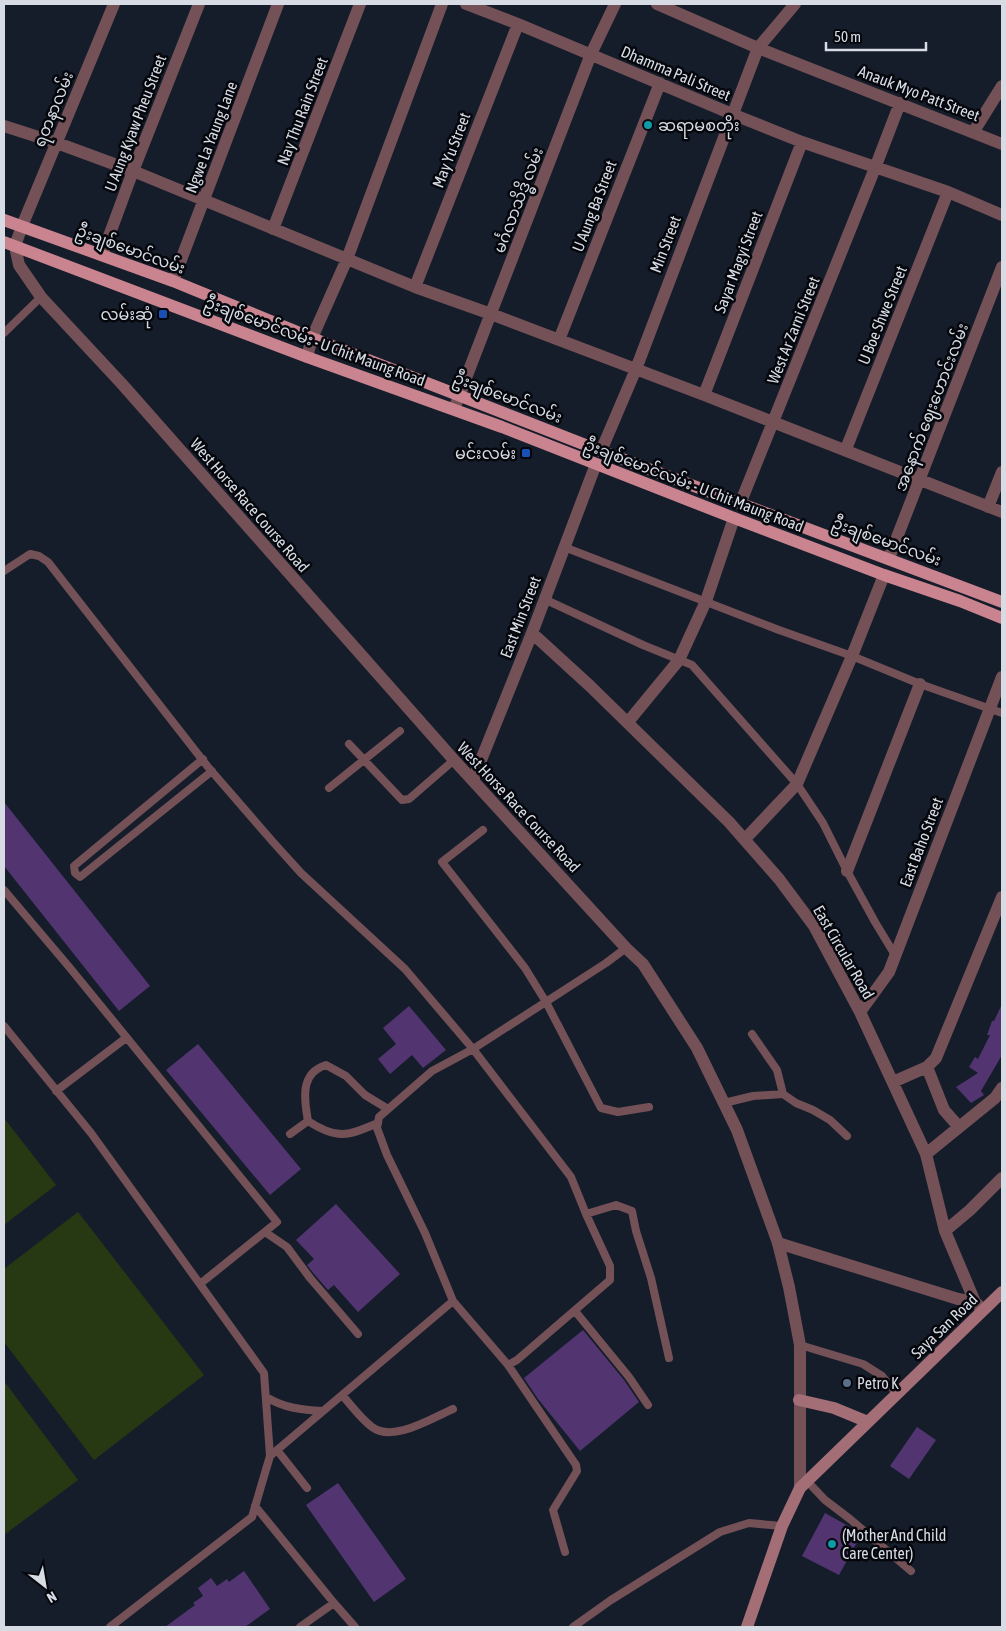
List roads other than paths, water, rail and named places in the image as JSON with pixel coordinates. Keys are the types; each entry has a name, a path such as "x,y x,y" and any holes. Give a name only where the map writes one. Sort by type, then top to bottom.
{"main road":[{"name":"ဦးချစ်မောင်လမ်း","path":"4,220 173,281 312,338 601,451 1002,602"},
{"name":"ဦးချစ်မောင်လမ်း - U Chit Maung Road","path":"9,244 164,304 454,409 884,575"},
{"name":"ဦးချစ်မောင်လမ်း","path":"884,575 960,601 1002,618"},
{"name":"Saya San Road","path":"803,1484 897,1394 978,1306 1002,1292"},
{"path":"799,1400 834,1408 868,1422"},
{"path":"748,1627 782,1526 803,1484"}],"street":[{"name":"U Aung Kyaw Pheu Street","path":"102,255 199,4"},
{"name":"Ngwe La Yaung Lane","path":"173,281 278,4"},
{"name":"Nay Thu Rain Street","path":"273,229 360,4"},
{"path":"307,357 312,338 347,260 442,4"},
{"name":"Dhamma Pali Street","path":"466,4 802,142 948,192 1002,215"},
{"name":"မင်္ဂလာသိဒ္ဓိ လမ်း","path":"454,409 591,54 614,4"},
{"name":"Anauk Myo Patt Street","path":"657,4 758,48 1002,144"},
{"name":"Min Street","path":"601,451 636,369 758,48 795,4"},
{"name":"ရတနာလမ်း","path":"9,244 22,226 57,143 109,5"},
{"name":"May Yu Street","path":"415,287 518,24"},
{"name":"U Aung Ba Street","path":"560,340 660,83"},
{"path":"974,132 1002,86"},
{"name":"West Ar Zarni Street","path":"740,504 876,168 900,103"},
{"path":"4,126 133,171 415,287 846,449 920,481 1002,512"},
{"name":"Sayar Magyi Street","path":"704,395 802,142"},
{"name":"U Boe Shwe Street","path":"846,449 948,192"},
{"name":"West Horse Race Course Road","path":"9,244 18,265 41,297 122,384 454,760 626,948 643,964 697,1048 737,1130 778,1243 789,1287 800,1345 799,1400 803,1484"},
{"name":"အနောက် ဈေးဟောင်းလမ်း","path":"889,558 1002,267"},
{"name":"East Min Street","path":"473,780 532,633 596,464"},
{"path":"988,507 1002,472"},
{"path":"628,722 679,660 706,601 734,518"},
{"path":"745,839 797,784 852,656 884,575"},
{"name":"East Circular Road","path":"532,633 628,722 745,839 779,879 814,926 860,1012 926,1154 946,1231 978,1306"},
{"name":"East Baho Street","path":"860,1012 889,972 1002,677"},
{"path":"846,871 920,684"},
{"path":"893,1082 927,1067 936,1058 1002,897"},
{"path":"927,1067 944,1110 959,1127"},
{"path":"926,1154 995,1098 1002,1088"},
{"path":"946,1231 977,1204 1002,1178"},
{"path":"778,1243 978,1306"}],"lane":[{"path":"4,333 41,297"},
{"path":"564,547 779,630 852,656 920,684 1002,712"},
{"path":"4,571 30,554 39,556 48,562 212,771 301,873 405,969 474,1049 571,1177 610,1266 610,1280 517,1360 508,1365"},
{"path":"544,599 643,645 692,665 797,784 823,823 846,871 895,955"},
{"path":"329,788 400,731"},
{"path":"350,744 402,800 409,799 454,760"},
{"path":"203,759 74,866 75,873 80,877 212,771"},
{"path":"483,830 442,862 525,968 546,1002 601,1108 618,1112 649,1107"},
{"path":"4,890 277,1222 200,1284"},
{"path":"565,1552 553,1510 577,1471 576,1465 508,1365 453,1300 377,1128 379,1117 432,1070 474,1049 626,948"},
{"path":"4,1026 91,1133 264,1373 270,1456 252,1517 110,1627"},
{"path":"752,1034 777,1070 783,1094"},
{"path":"56,1091 126,1038"},
{"path":"378,1123 358,1132 340,1135 323,1131 308,1121 304,1091 311,1075 317,1068 326,1066 346,1076 366,1095 388,1109"},
{"path":"724,1103 753,1096 783,1094 796,1103 830,1120 847,1136"},
{"path":"290,1134 308,1121"},
{"path":"586,1214 616,1205 632,1211 636,1231 651,1278 669,1358"},
{"path":"265,1232 287,1247 310,1278 358,1334"},
{"path":"270,1456 453,1300"},
{"path":"575,1310 629,1377 648,1405"},
{"path":"800,1345 863,1364 882,1376 897,1394"},
{"path":"342,1395 372,1428 387,1433 401,1432 453,1409"},
{"path":"266,1397 276,1403 301,1410 323,1411"},
{"path":"277,1450 306,1488"},
{"path":"803,1484 850,1519 911,1571"},
{"path":"255,1506 355,1627"},
{"path":"573,1627 611,1600 720,1532 749,1523 782,1526"},
{"path":"300,1627 334,1603"}],"place":[{"name":"ဆရာမစတိုး","path":"648,125"},
{"name":"လမ်းဆုံ","path":"163,314"},
{"name":"မင်းလမ်း","path":"526,453"},
{"name":"Petro K","path":"847,1383"},
{"name":"(Mother And Child Care Center)","path":"832,1544"}]}
